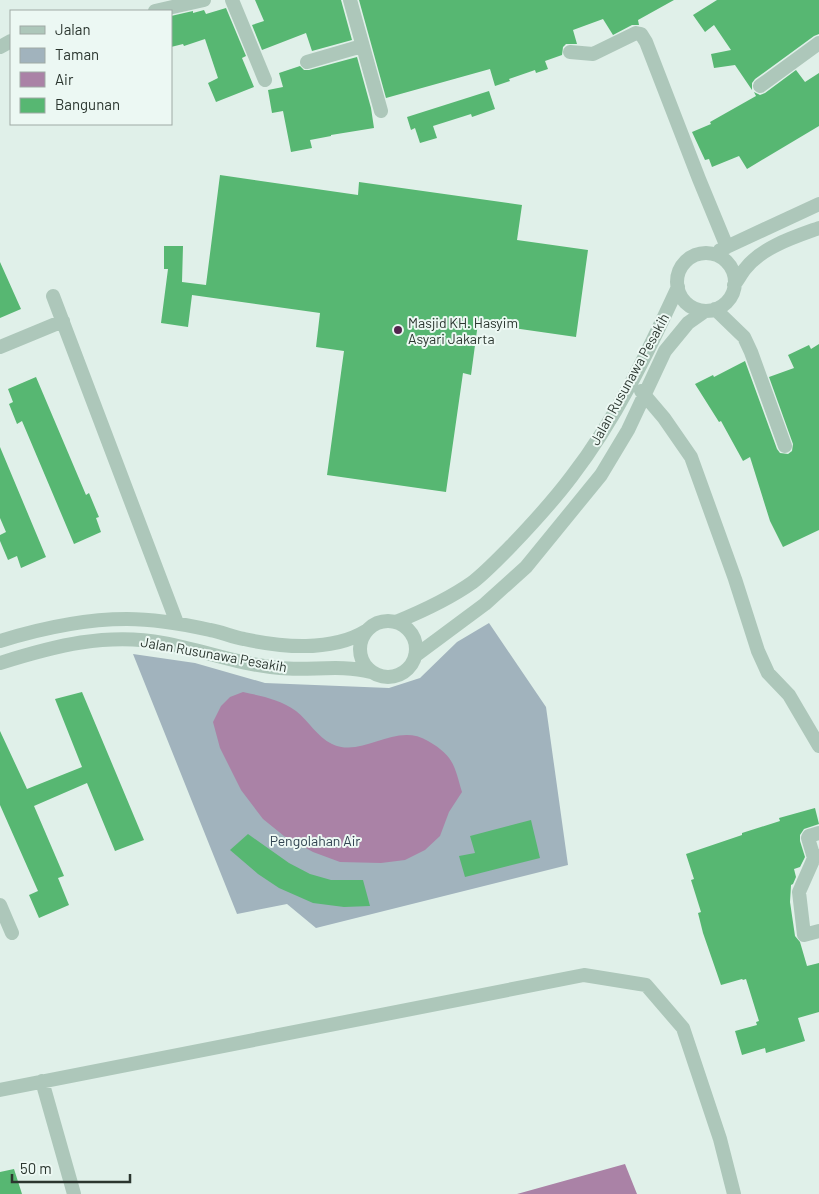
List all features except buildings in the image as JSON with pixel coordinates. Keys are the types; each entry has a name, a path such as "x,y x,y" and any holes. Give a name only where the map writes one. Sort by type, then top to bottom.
{"street":[{"path":"159,10 204,0"},
{"path":"232,0 265,80"},
{"path":"350,0 381,111"},
{"path":"570,52 593,54 636,33 641,34 646,42 727,246"},
{"path":"760,86 819,43"},
{"path":"307,62 362,46"},
{"path":"712,254 819,204"},
{"path":"710,310 728,300 734,285 753,260 770,249 819,228"},
{"path":"734,285 734,277 730,267 723,258 712,254 704,253 689,258 679,271 678,287 684,300 695,308 710,310 744,337 785,446"},
{"name":"Jalan Rusunawa Pesakih","path":"396,622 430,609 475,581 530,527 573,476 608,423 678,287"},
{"path":"53,296 176,623"},
{"name":"Jalan Rusunawa Pesakih","path":"415,656 484,604 526,567 601,475 628,430 665,352 688,323 710,310"},
{"path":"0,348 63,321"},
{"path":"630,382 645,395 691,457 735,578 758,651 768,673 789,695 819,746"},
{"name":"Jalan Rusunawa Pesakih","path":"0,641 39,629 78,622 128,619 176,623 242,639 280,645 322,645 344,642 366,631"},
{"path":"383,621 396,622 406,628 416,644 415,656 409,668 397,676 383,678 370,672 360,657 359,648 361,639 366,631 371,626 383,621"},
{"name":"Jalan Rusunawa Pesakih","path":"0,663 45,649 82,641 137,640 164,642 249,663 279,668 346,668 370,672"},
{"path":"819,833 808,838 816,857 798,892 804,935 819,931"},
{"path":"0,905 12,933"},
{"path":"0,1090 584,975 646,985 683,1028 720,1139 734,1194"},
{"path":"42,1081 74,1194"}],"green space":[{"name":"Pengolahan Air","path":"489,623 546,707 568,865 316,928 287,904 237,914 133,654 195,663 265,683 389,688 420,678 457,642"}],"water":[{"path":"243,692 270,699 290,707 301,715 317,733 332,744 355,747 403,735 416,736 437,746 452,762 462,792 449,812 440,836 425,850 405,860 381,863 340,862 313,852 284,836 263,819 241,790 220,748 213,722 221,706 230,697"},
{"path":"625,1164 637,1194 517,1194"}],"place":[{"name":"Masjid KH. Hasyim Asyari Jakarta","path":"398,330"}]}
